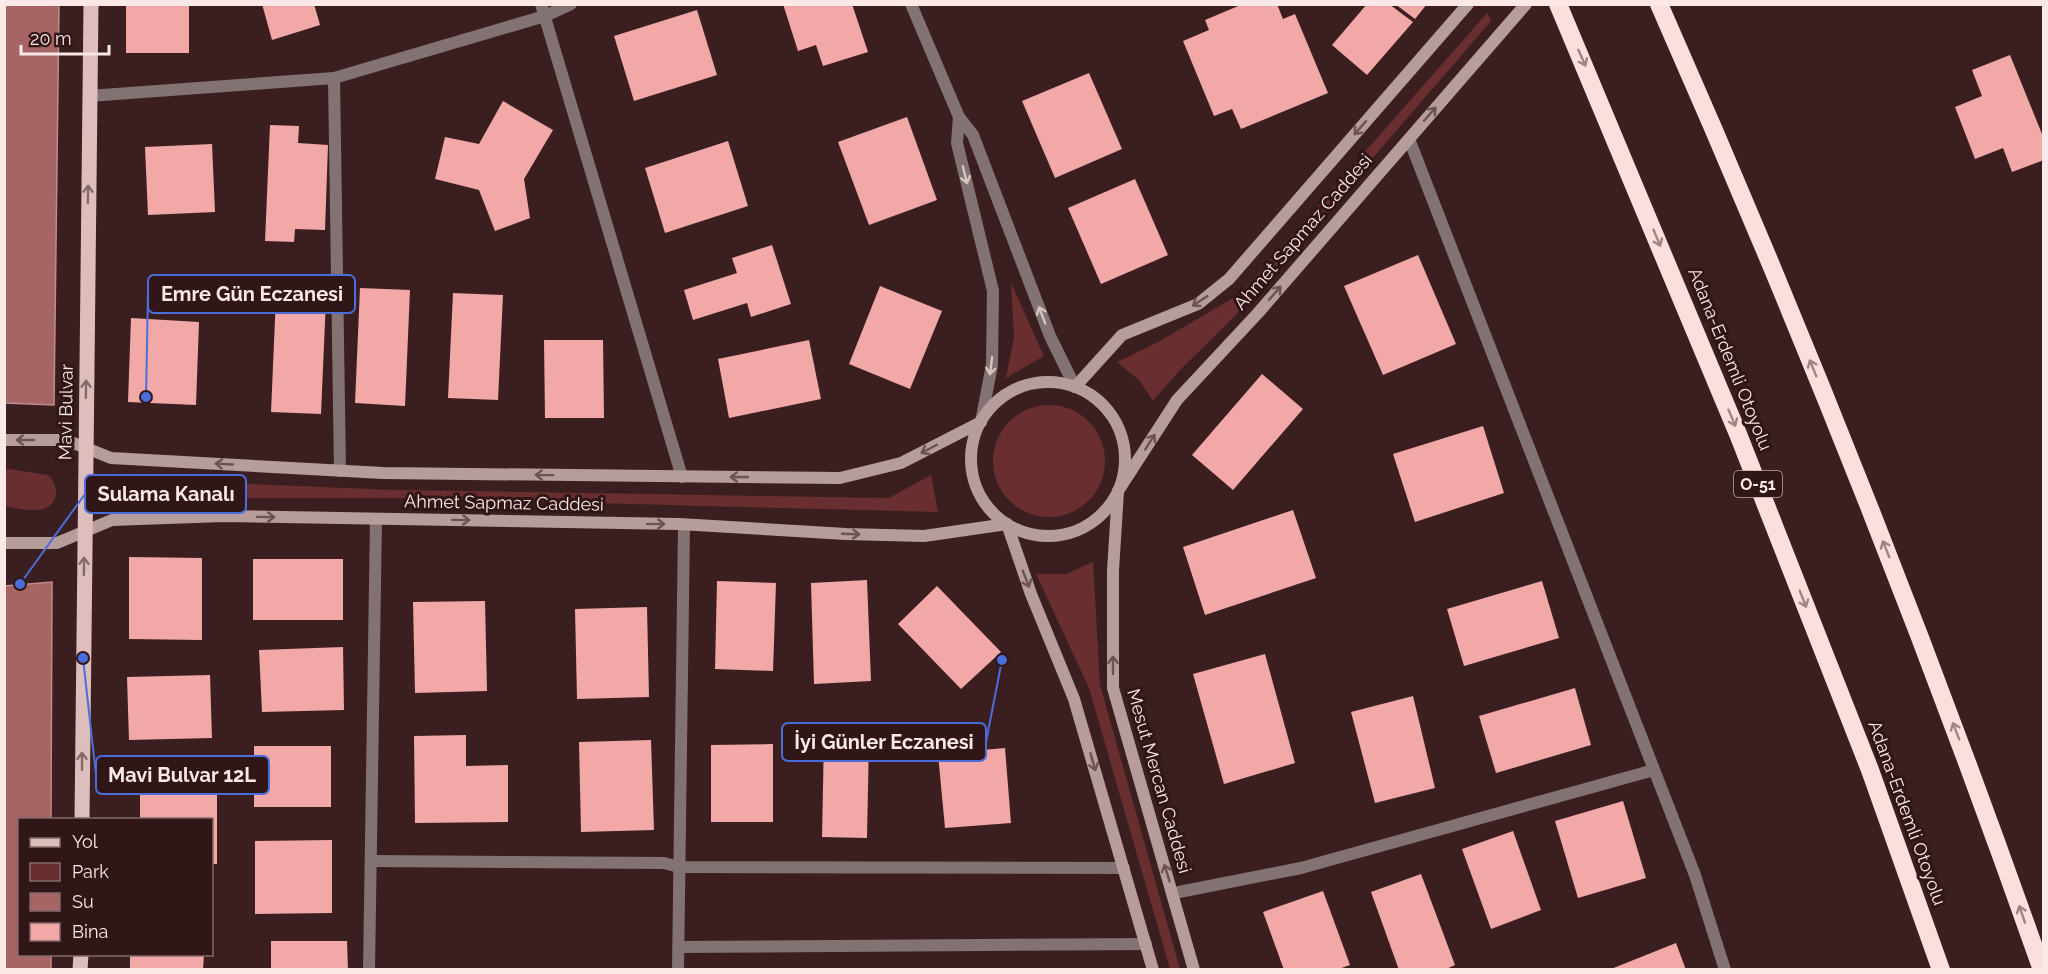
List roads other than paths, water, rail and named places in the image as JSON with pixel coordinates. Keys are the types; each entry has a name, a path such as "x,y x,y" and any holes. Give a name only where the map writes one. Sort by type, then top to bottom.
{"highway":[{"name":"Adana-Erdemli Otoyolu","path":"1558,4 1743,444 1870,770 1941,969"},
{"path":"1659,4 1743,194 1913,616 2042,969"}],"main road":[{"name":"Mavi Bulvar","path":"82,818 91,4"},
{"name":"Ahmet Sapmaz Caddesi","path":"1075,387 1122,335 1198,304 1228,279 1468,4"},
{"name":"Ahmet Sapmaz Caddesi","path":"1118,491 1177,400 1258,313 1526,4"},
{"path":"1054,382 1075,387 1094,397 1109,412 1119,430 1125,450 1124,471 1118,491 1103,513 1082,528 1057,536 1031,535 1007,524 989,509 977,489 971,467 973,444 981,422 994,405 1011,391 1032,384 1054,382"},
{"name":"Ahmet Sapmaz Caddesi","path":"4,440 66,440 111,458 383,473 840,478 902,463 981,422"},
{"name":"Mesut Mercan Caddesi","path":"1118,491 1113,571 1113,688 1194,969"},
{"name":"Ahmet Sapmaz Caddesi","path":"4,543 57,543 111,520 223,516 684,525 924,536 1007,524"},
{"path":"1007,524 1031,594 1074,699 1153,969"}],"street":[{"path":"89,96 334,78 543,10 571,4"},
{"path":"911,4 959,117 974,135 1050,336 1075,387"},
{"path":"543,10 682,477"},
{"path":"334,78 340,471"},
{"path":"959,117 957,143 993,291 992,365 981,422"},
{"path":"1409,139 1695,875 1725,969"},
{"path":"369,969 376,519"},
{"path":"678,969 684,525"},
{"path":"1173,893 1300,868 1654,770"},
{"path":"371,861 664,863 679,867 1124,867"},
{"path":"679,947 1146,944"}],"water":[{"path":"5,4 59,5 54,405 5,403"},
{"path":"52,582 51,818 18,818 18,956 51,956 51,969 5,969 5,586"}],"place":[{"name":"Emre Gün Eczanesi","path":"146,397"},
{"name":"Sulama Kanalı","path":"20,584"},
{"name":"Mavi Bulvar 12L","path":"83,658"},
{"name":"İyi Günler Eczanesi","path":"1002,660"}]}
